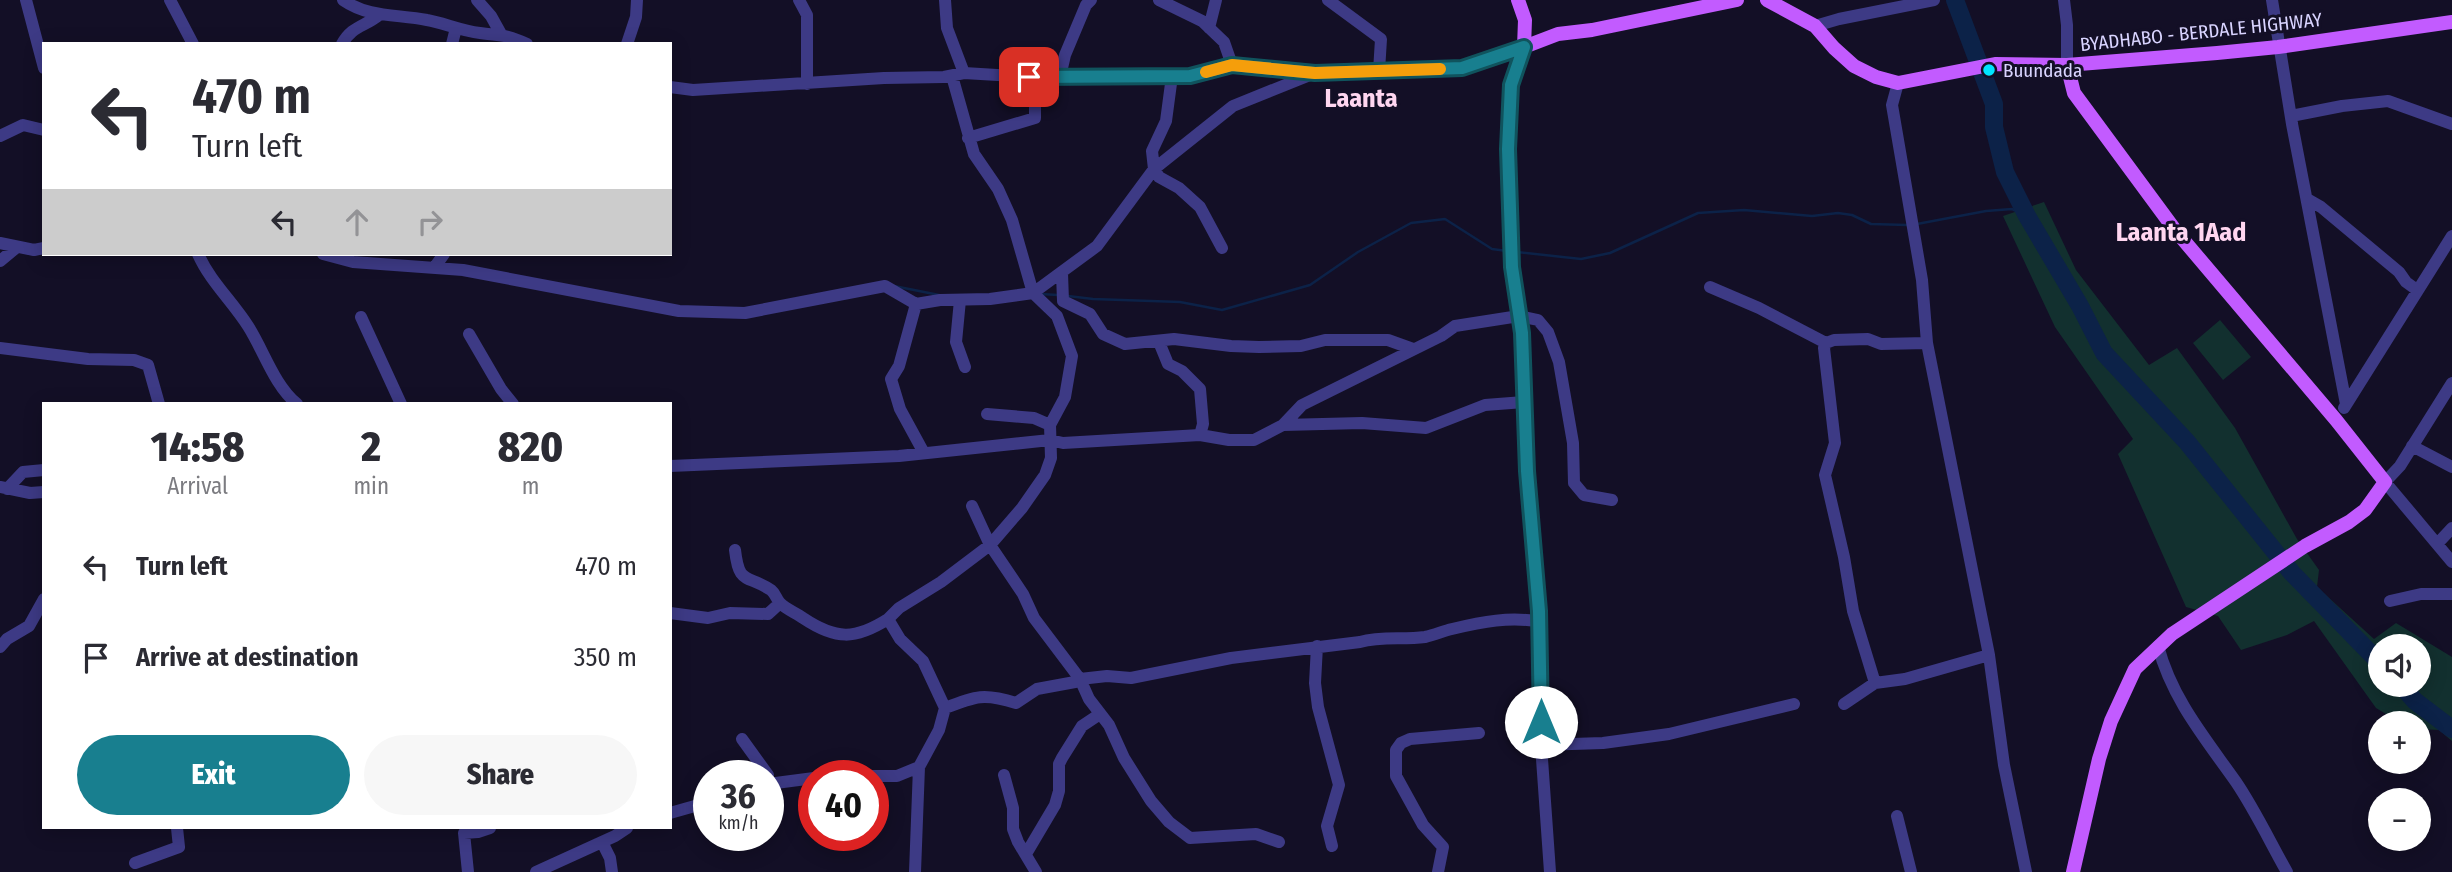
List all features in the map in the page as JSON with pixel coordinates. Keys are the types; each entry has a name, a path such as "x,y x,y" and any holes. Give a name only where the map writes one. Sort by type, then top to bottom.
{"main road":[{"path":"1518,0 1525,20 1524,47 1558,34 1592,30 1737,0"},
{"path":"1767,0 1815,26 1854,66 1875,77 1898,83"},
{"name":"BYADHABO - BERDALE HIGHWAY","path":"1898,83 1996,64 2067,65 2278,47 2452,22"},
{"path":"2067,65 2074,93 2175,230 2385,482 2365,510 2349,522 2259,576 2158,646 2135,669 2111,721 2099,759 2073,872"}],"street":[{"path":"26,0 42,60"},
{"path":"170,0 192,42"},
{"path":"343,0 356,9 379,15 426,20 481,34 501,34 522,42"},
{"path":"477,0 491,16 501,34"},
{"path":"628,42 636,18 637,0"},
{"path":"799,0 807,15 807,84"},
{"path":"735,550 737,570 747,579 773,592 780,603 813,625 830,632 852,635 867,632 990,545 1022,508 1045,475 1051,458 1050,425 1065,397 1072,356 1057,316 1032,293 1012,220 998,188 974,154 968,138 958,74 947,28 945,0"},
{"path":"1060,77 1065,55 1087,0"},
{"path":"1159,0 1202,21 1224,41 1232,65"},
{"path":"1209,28 1216,0"},
{"path":"1328,0 1381,39 1380,71"},
{"path":"1815,26 1885,5 1934,0"},
{"path":"2064,0 2067,65"},
{"path":"2272,0 2278,47 2346,404"},
{"path":"343,42 351,30 379,15"},
{"path":"452,42 456,28"},
{"path":"672,87 693,90 958,74 1029,77 1190,76 1232,65 1315,73 1462,68 1524,47"},
{"path":"1524,47 1511,85 1508,149 1512,267 1522,333 1527,471 1538,586 1541,745 1550,872"},
{"path":"330,256 353,262 463,270 679,311 745,313 885,286 916,304 1032,293 1097,246 1154,169 1233,106 1315,73"},
{"path":"1172,76 1166,121 1153,151 1154,169 1159,177 1178,188 1200,207 1222,248"},
{"path":"968,138 1035,118 1035,102 1029,77"},
{"path":"1898,83 1892,105 1922,279 1927,343 1989,655 2004,765 2026,872"},
{"path":"2291,117 2342,106 2388,101 2452,124"},
{"path":"0,136 23,125 42,130"},
{"path":"2307,199 2321,207 2417,290"},
{"path":"2336,420 2452,236"},
{"path":"0,243 34,250 42,248"},
{"path":"0,261 17,247"},
{"path":"199,256 210,277 249,327 286,396 294,402"},
{"path":"434,268 443,256"},
{"path":"1057,316 1063,301 1062,273"},
{"path":"1710,287 1759,308 1826,343 1834,340 1868,339 1881,344 1927,343"},
{"path":"960,300 956,342 965,367"},
{"path":"1063,301 1090,314 1103,334 1125,344 1174,339 1259,347 1301,346 1325,340 1388,340 1413,349"},
{"path":"916,304 899,366 891,379 900,409 924,453"},
{"path":"672,466 924,453 1050,440 1063,443 1200,435 1229,440 1254,440 1283,425 1302,405 1455,327 1519,316 1538,320 1548,332 1559,362 1573,443 1574,483 1584,495 1612,500"},
{"path":"361,317 400,402"},
{"path":"469,334 511,402"},
{"path":"1159,342 1168,364 1182,371 1200,389 1203,424 1200,435"},
{"path":"1826,343 1824,348 1835,443 1825,475 1853,611 1875,683"},
{"path":"0,348 88,359 134,360 148,365 158,402"},
{"path":"2452,383 2400,466 2385,482 2452,562"},
{"path":"1283,425 1362,423 1426,428 1485,405 1524,402"},
{"path":"987,414 1034,418 1050,425"},
{"path":"2412,446 2452,467"},
{"path":"3,488 23,472 42,470"},
{"path":"3,488 30,493 42,492"},
{"path":"972,506 990,545 1023,594 1034,618 1080,679 1089,699 1151,801 1169,822 1190,838 1256,834 1279,842"},
{"path":"2438,543 2452,528"},
{"path":"1520,620 1533,608 1538,586"},
{"path":"2390,601 2421,594 2452,594"},
{"path":"0,647 7,639 29,626 42,603"},
{"path":"672,613 708,618 730,613 768,614 780,603"},
{"path":"888,619 900,639 923,661 945,708 939,730 919,767 915,872"},
{"path":"945,708 983,696 1016,703 1037,689 1080,679 1107,676 1131,678 1231,658 1376,638 1428,636 1507,619 1540,622"},
{"path":"1317,646 1315,683 1318,707 1339,785 1327,826 1332,846"},
{"path":"2158,646 2163,667 2182,706 2237,783 2287,872"},
{"path":"1844,704 1875,683 1918,676 1989,655"},
{"path":"1541,745 1603,743 1662,736 1794,704"},
{"path":"1026,854 1055,805 1062,758 1082,726 1100,714"},
{"path":"1438,872 1443,847 1423,825 1396,776 1396,750 1401,743 1410,739 1479,733"},
{"path":"742,739 756,760"},
{"path":"889,776 897,776 919,767"},
{"path":"1004,775 1013,808 1013,829 1036,872"},
{"path":"672,812 693,807"},
{"path":"1897,816 1911,872"},
{"path":"135,863 179,847 177,829"},
{"path":"468,872 463,830 478,832 487,829"},
{"path":"536,872 625,829"},
{"path":"602,842 610,858 612,872"}],"green space":[{"path":"2044,202 2076,270 2149,365 2177,348 2235,428 2297,539 2319,570 2317,587 2369,634 2368,697 2314,621 2287,635 2241,650 2218,616 2186,607 2118,454 2133,439 2055,327 2003,216"},
{"path":"2220,320 2251,357 2223,380 2193,343"},
{"path":"2396,623 2414,634 2381,634"},
{"path":"2431,644 2452,657 2452,741 2439,730 2431,730 2431,711 2381,711 2368,697 2431,697"}],"waterway":[{"path":"1955,0 1994,104 1994,127 2005,172 2104,353 2187,442 2292,573 2368,651"},
{"path":"1917,224 2012,209 2027,216"},
{"path":"1517,252 1581,259 1610,253 1698,213 1744,210 1812,216 1838,213 1852,215 1871,224 1907,225"},
{"path":"1068,296 1180,302 1222,310 1310,285 1358,252 1411,223 1445,219 1492,249 1507,251"},
{"path":"894,286 939,295"},
{"path":"1040,294 1058,295"},
{"path":"2411,697 2452,729"}],"slow traffic":[{"path":"1206,72 1232,65 1315,73 1440,69"}],"place":[{"name":"Buundada","path":"1989,70"}],"district":[{"name":"Laanta","path":"1361,98"},
{"name":"Laanta 1Aad","path":"2181,232"}],"route":[{"path":"1029,77 1190,76 1232,65 1315,73 1462,68 1524,47 1511,85 1508,149 1512,267 1522,333 1527,471 1539,611 1541,722"}]}
